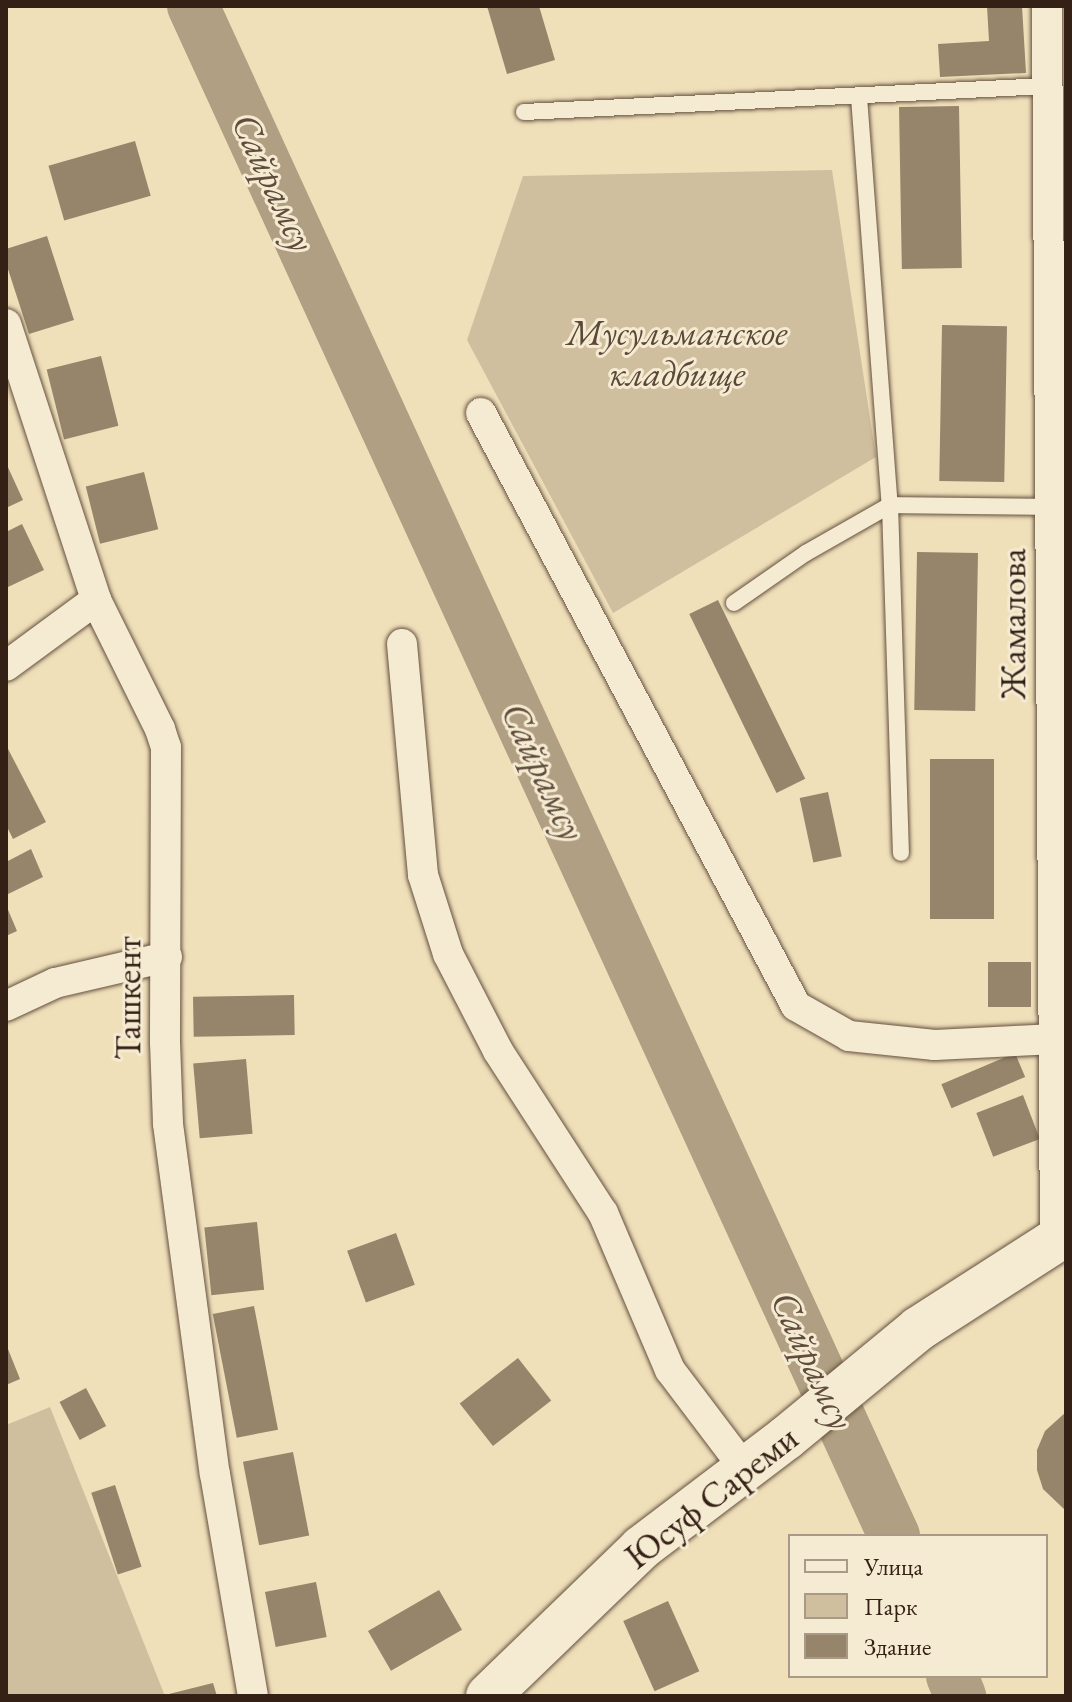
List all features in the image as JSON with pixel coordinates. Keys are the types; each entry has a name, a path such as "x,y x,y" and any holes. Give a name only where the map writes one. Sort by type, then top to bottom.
{"main road":[{"name":"Юсуф Сареми","path":"488,1696 641,1548 786,1438 918,1329 1060,1237"}],"street":[{"name":"Жамалова","path":"1053,9 1047,86 1055,1039 1060,1237"},
{"name":"Ташкент","path":"6,324 96,600 166,747 168,1124 215,1474 253,1696"},
{"path":"481,413 796,1006 849,1036 935,1045 1055,1039"},
{"path":"6,666 96,600"},
{"path":"402,644 423,875 448,954 498,1051 603,1213 670,1370 744,1468"},
{"path":"6,1006 55,983 167,957"}],"lane":[{"path":"524,112 1047,86"},
{"path":"859,97 890,505 901,853"},
{"path":"734,603 806,553 890,505 1050,507"}],"green space":[{"name":"Мусульманское кладбище","path":"832,170 876,457 613,613 467,340 523,176"},
{"path":"50,1407 165,1696 6,1696 6,1425"}],"building":[{"path":"487,6 539,6 555,60 507,74"},
{"path":"987,6 1022,6 1026,73 940,77 938,44 989,41"},
{"path":"959,106 962,268 902,269 899,107"},
{"path":"135,141 151,196 64,221 48,166"},
{"path":"47,236 74,320 29,334 6,263 6,249"},
{"path":"942,325 1007,326 1004,482 939,481"},
{"path":"101,356 118,426 64,439 47,370"},
{"path":"6,463 23,500 6,508"},
{"path":"144,472 158,529 100,544 86,487"},
{"path":"22,524 44,570 8,587 6,532"},
{"path":"917,552 978,553 975,711 914,710"},
{"path":"718,600 805,779 776,793 689,614"},
{"path":"6,745 46,822 13,839 6,825"},
{"path":"930,759 994,759 994,919 930,919"},
{"path":"828,792 842,857 813,863 800,798"},
{"path":"31,849 43,877 6,895 6,862"},
{"path":"6,905 17,931 6,936"},
{"path":"988,962 1031,962 1031,1007 988,1007"},
{"path":"294,995 295,1035 194,1037 193,997"},
{"path":"1015,1053 1025,1077 952,1108 941,1084"},
{"path":"246,1059 253,1134 200,1138 193,1064"},
{"path":"1023,1095 1040,1139 993,1157 976,1113"},
{"path":"257,1222 264,1290 211,1295 204,1228"},
{"path":"396,1233 415,1285 366,1302 347,1251"},
{"path":"254,1306 278,1430 237,1438 213,1314"},
{"path":"6,1344 20,1379 6,1385"},
{"path":"518,1358 551,1401 493,1446 460,1404"},
{"path":"86,1388 106,1426 80,1440 60,1402"},
{"path":"1066,1412 1066,1511 1043,1489 1037,1470 1037,1450 1045,1431"},
{"path":"293,1452 309,1535 259,1545 243,1462"},
{"path":"115,1485 142,1567 118,1575 91,1493"},
{"path":"316,1582 327,1637 276,1647 265,1592"},
{"path":"439,1590 462,1630 391,1671 368,1631"},
{"path":"668,1601 699,1671 655,1691 623,1621"},
{"path":"213,1683 217,1696 165,1696 165,1695"}],"waterway":[{"name":"Сайрамсу","path":"193,6 893,1534"},
{"name":"Сайрамсу","path":"953,1678 960,1696"}]}
